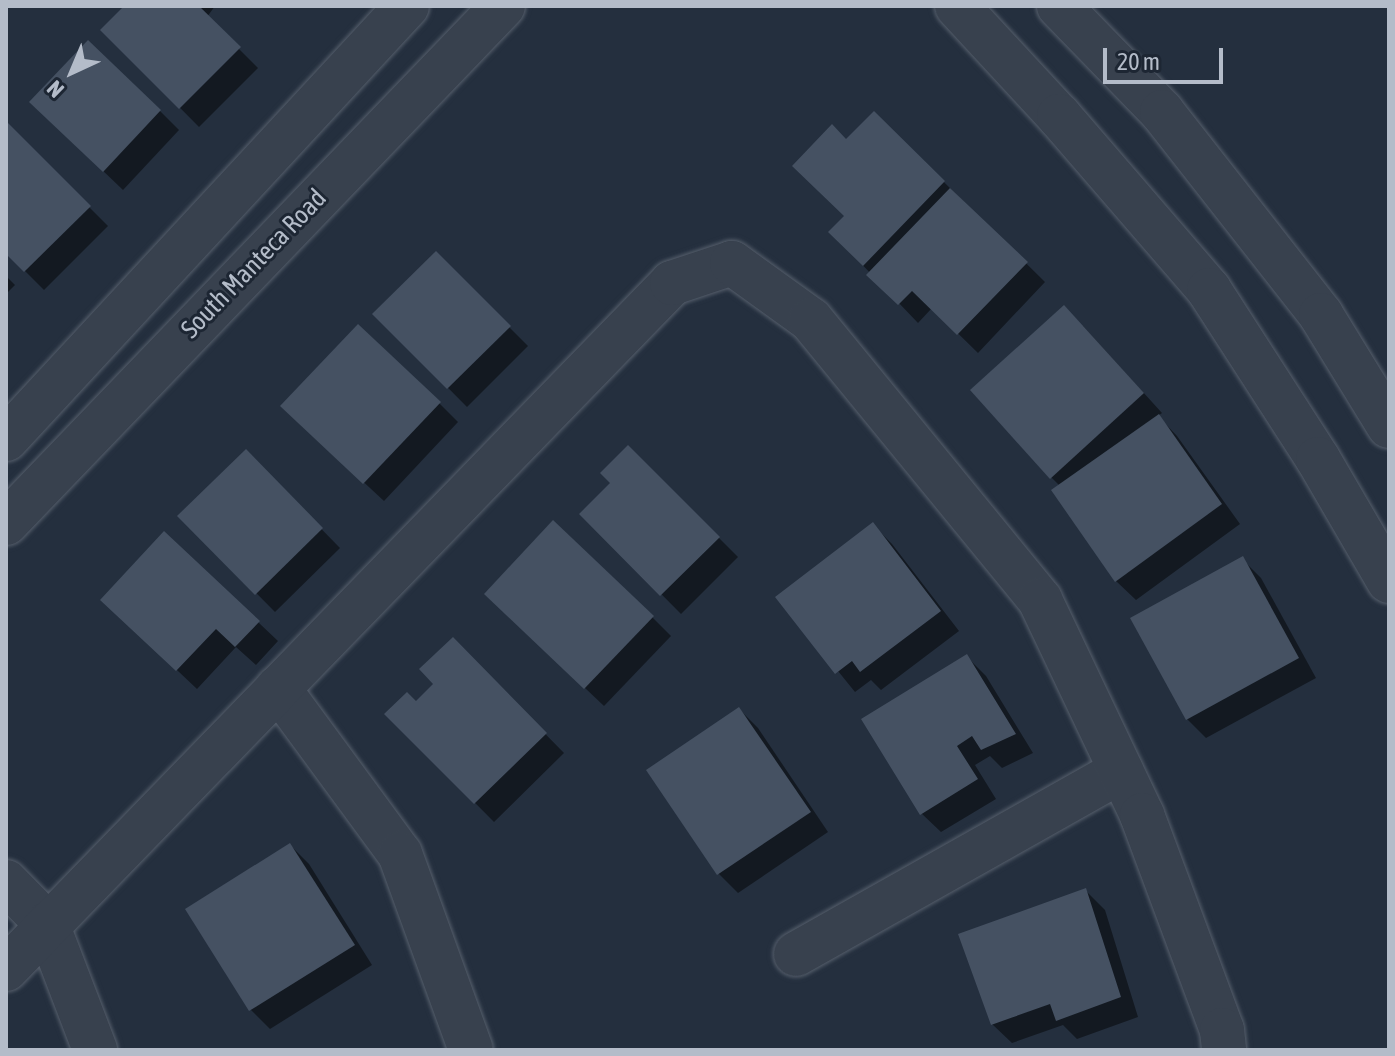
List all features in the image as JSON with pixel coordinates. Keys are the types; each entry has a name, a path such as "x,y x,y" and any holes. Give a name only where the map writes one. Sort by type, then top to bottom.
{"street":[{"path":"6,439 407,6"},
{"name":"South Manteca Road","path":"6,523 503,6"},
{"path":"957,6 1059,116 1209,290 1318,459 1389,581"},
{"path":"1059,6 1180,135 1321,315 1389,426"},
{"path":"74,998 9,960 672,283 732,263 811,320 1040,600 1142,815 1222,1030 1224,1050"},
{"path":"278,688 400,854 471,1050"},
{"path":"796,954 1121,771"},
{"path":"6,882 47,924 95,1050"}],"building":[{"path":"124,6 199,6 241,47 179,109 100,30"},
{"path":"88,40 161,110 103,172 29,102"},
{"path":"874,111 945,181 863,266 828,232 844,216 792,166 832,124 846,139"},
{"path":"6,121 91,206 24,272 6,254"},
{"path":"950,188 1028,262 957,335 912,291 898,305 866,275"},
{"path":"436,251 511,326 447,389 372,314"},
{"path":"1064,305 1144,393 1050,479 970,390"},
{"path":"358,324 441,402 363,484 280,406"},
{"path":"1159,414 1222,504 1115,582 1051,490"},
{"path":"628,445 720,537 660,596 579,514 610,483 600,473"},
{"path":"246,449 323,528 255,595 177,516"},
{"path":"553,520 654,616 584,689 484,594"},
{"path":"873,522 941,611 860,672 852,661 835,674 775,597"},
{"path":"164,531 260,621 235,647 216,629 176,671 100,600"},
{"path":"1243,556 1299,658 1186,720 1130,618"},
{"path":"453,637 547,733 474,804 384,714 407,692 416,701 433,684 419,669"},
{"path":"967,654 1016,734 981,750 972,736 957,746 978,779 920,815 861,719"},
{"path":"739,707 811,812 717,875 646,770"},
{"path":"290,843 355,945 249,1011 185,909"},
{"path":"1086,888 1121,997 1056,1021 1050,1004 991,1025 958,934"}]}
